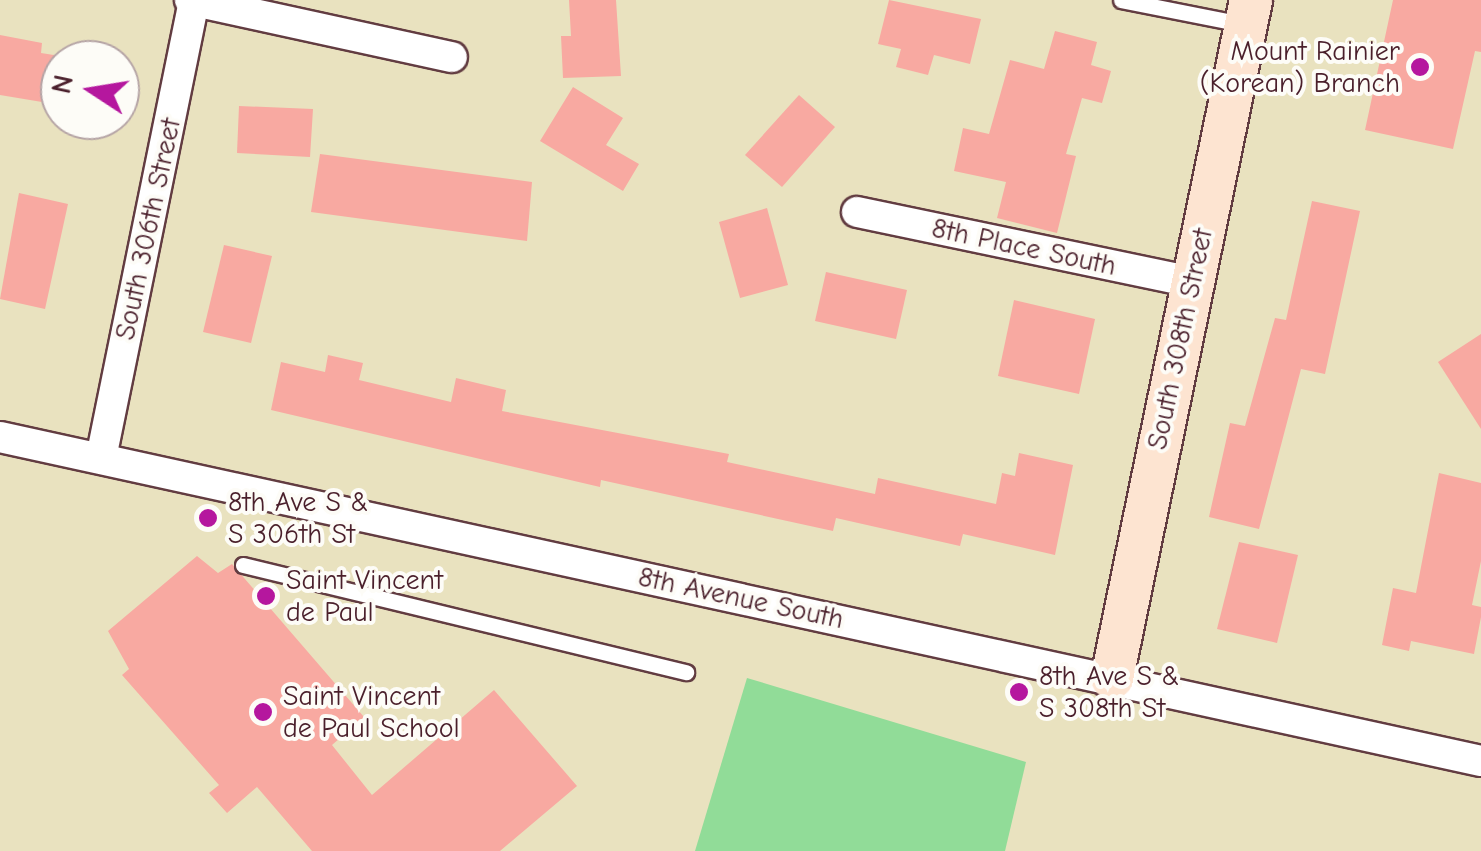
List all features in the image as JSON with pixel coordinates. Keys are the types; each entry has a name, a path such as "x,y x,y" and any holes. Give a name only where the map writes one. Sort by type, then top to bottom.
{"street":[{"path":"193,0 452,57"},
{"name":"South 306th Street","path":"100,458 193,0"},
{"name":"South 308th Street","path":"1112,678 1248,12"},
{"name":"8th Place South","path":"857,212 1191,282"},
{"name":"8th Avenue South","path":"0,436 1481,760"}],"lane":[{"path":"1121,0 1248,12"},
{"path":"242,564 686,672"}],"green space":[{"path":"747,678 1026,762 1005,851 695,851"}],"building":[{"path":"569,0 616,0 621,76 563,78 561,36 571,36"},
{"path":"889,0 981,19 970,64 934,55 928,75 896,67 901,49 878,44"},
{"name":"Mount Rainier (Korean) Branch","path":"1393,0 1481,0 1481,52 1475,51 1453,149 1365,130"},
{"path":"1055,31 1097,42 1091,65 1111,71 1102,103 1082,98 1066,154 1076,156 1057,233 997,218 1006,182 954,171 963,128 989,134 1010,60 1044,69"},
{"path":"0,35 40,43 40,102 0,95"},
{"path":"573,87 623,118 606,145 639,164 623,191 540,141"},
{"path":"799,95 835,127 782,187 745,155"},
{"path":"239,106 313,109 310,157 237,153"},
{"path":"320,154 532,182 527,241 311,212"},
{"path":"19,193 68,204 45,309 0,299"},
{"path":"1312,201 1360,211 1325,374 1301,369 1259,529 1209,517 1230,423 1245,426 1275,318 1286,320"},
{"path":"767,208 788,285 740,298 719,222"},
{"path":"224,245 272,256 251,343 203,332"},
{"path":"826,272 907,290 896,339 815,321"},
{"path":"1014,300 1095,319 1079,394 998,376"},
{"path":"1481,334 1481,429 1438,362"},
{"path":"328,355 363,363 359,380 451,402 456,378 506,390 502,411 729,454 727,462 875,494 878,478 996,504 1002,473 1015,476 1019,453 1073,465 1055,555 963,534 960,546 836,518 833,531 601,480 600,487 271,410 281,362 325,372"},
{"path":"1439,473 1481,483 1481,561 1472,605 1481,607 1481,617 1474,654 1411,641 1409,651 1382,645 1393,588 1416,593"},
{"path":"1239,542 1298,555 1277,643 1217,629"},
{"name":"Saint Vincent de Paul School","path":"197,556 218,573 232,564 364,717 332,745 372,795 494,690 577,786 500,851 312,851 257,787 227,813 209,793 219,785 122,675 129,669 108,631"}],"place":[{"name":"Mount Rainier (Korean) Branch","path":"1420,67"},
{"name":"8th Ave S & S 306th St","path":"208,518"},
{"name":"Saint Vincent de Paul","path":"266,596"},
{"name":"8th Ave S & S 308th St","path":"1019,692"},
{"name":"Saint Vincent de Paul School","path":"263,712"}]}
